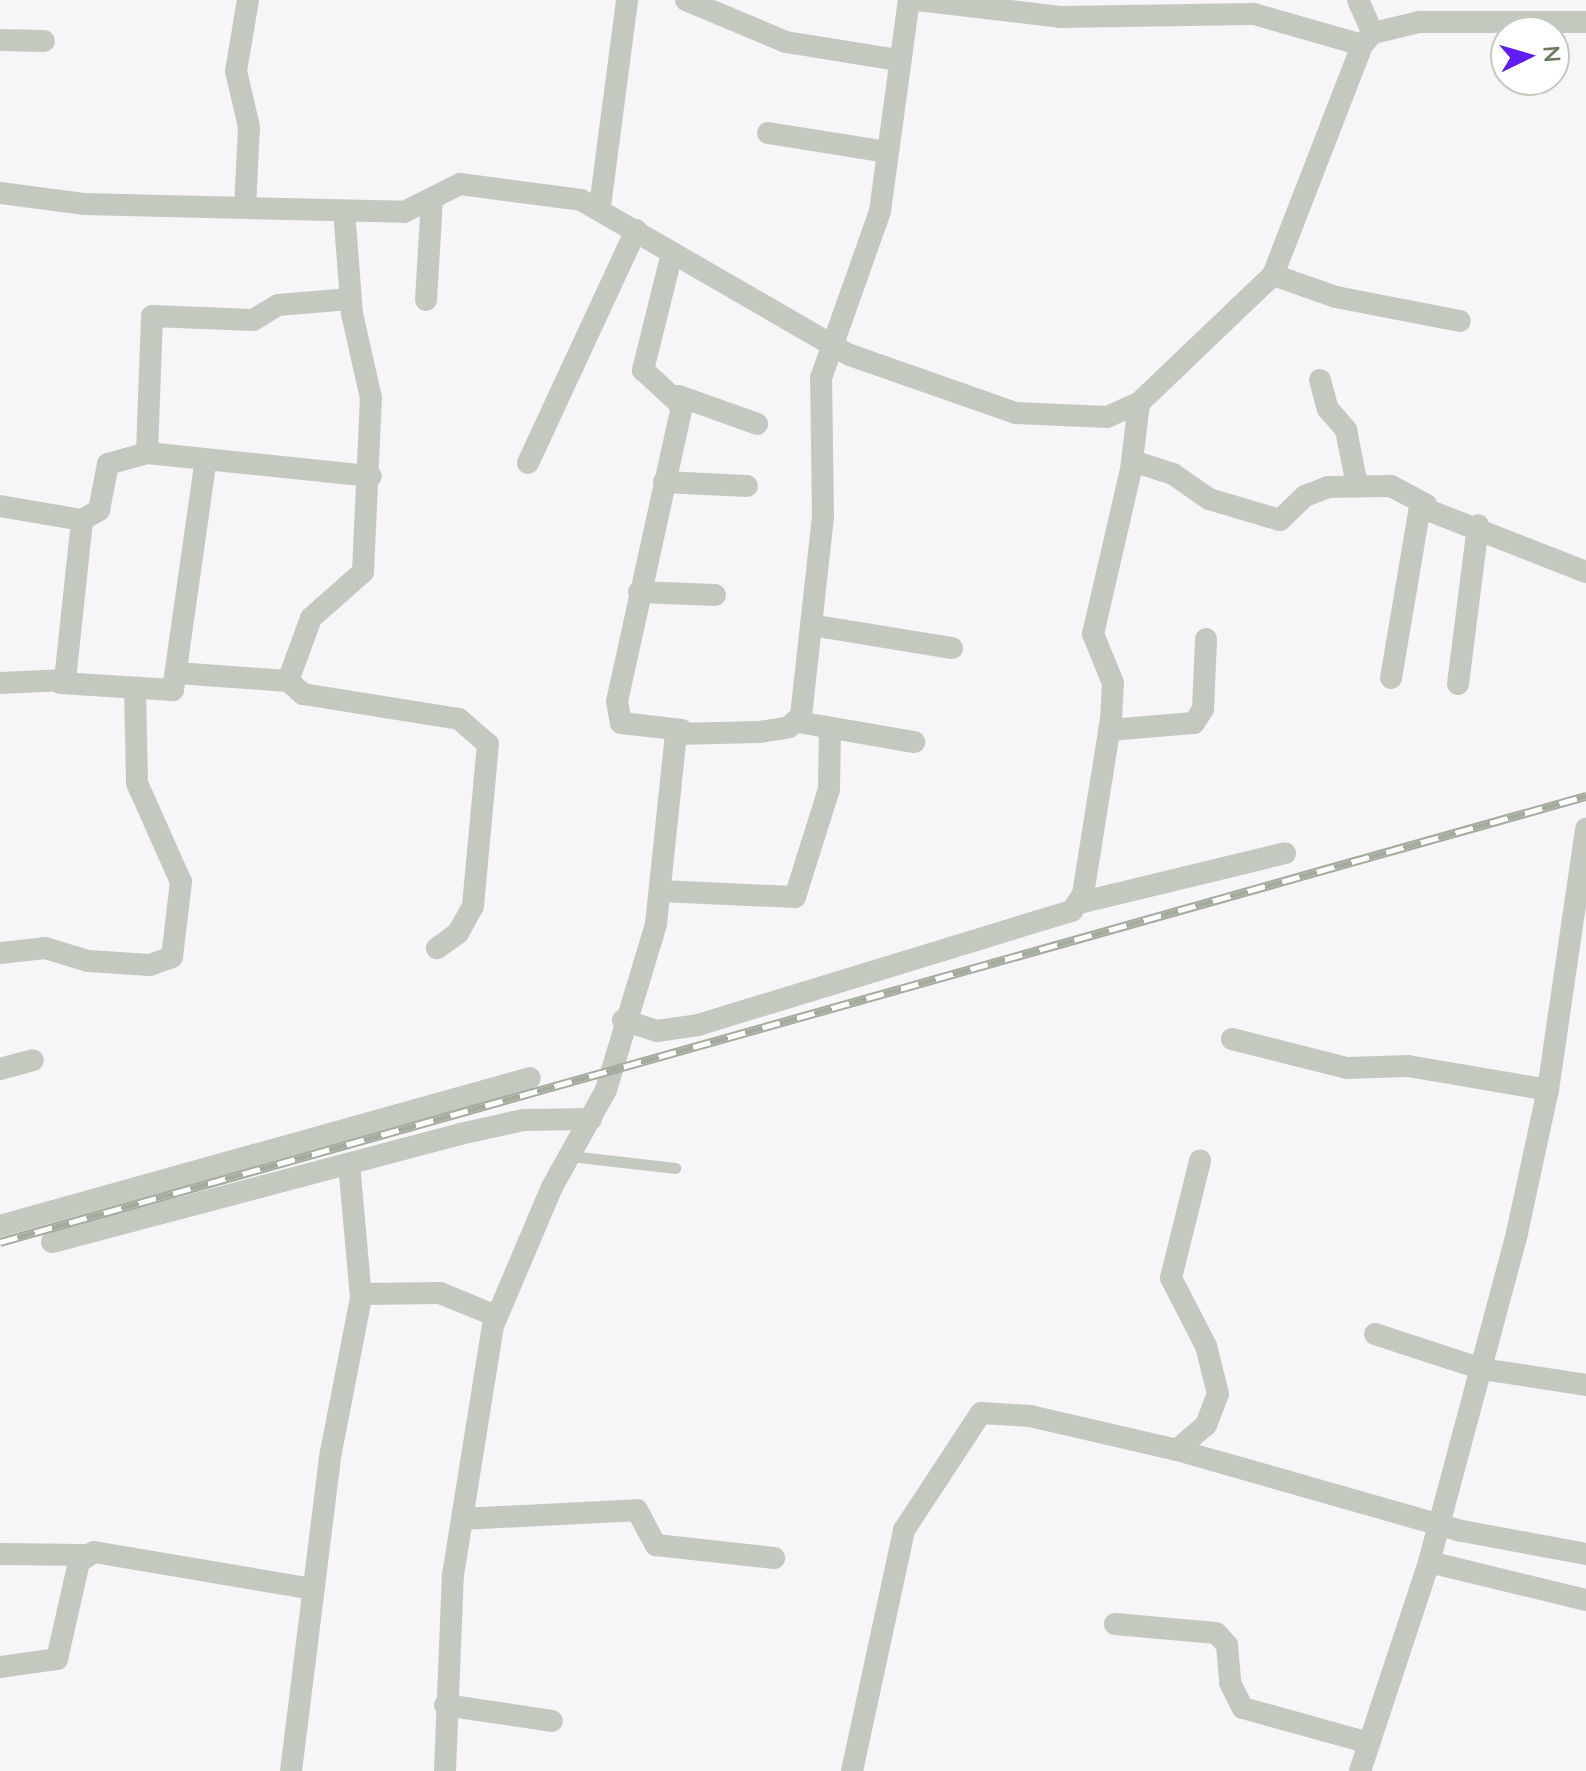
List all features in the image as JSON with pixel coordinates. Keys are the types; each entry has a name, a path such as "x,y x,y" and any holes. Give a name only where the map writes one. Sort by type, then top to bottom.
{"street":[{"path":"245,208 249,127 236,71 248,0"},
{"path":"600,206 627,0"},
{"path":"686,0 786,42 899,60"},
{"path":"798,722 811,625 829,341 876,226 909,0"},
{"path":"918,0 1020,7 1254,14 1367,39 1419,22 1586,22"},
{"path":"0,193 83,204 413,211 460,184 600,206 672,253 867,362 1016,413 1083,419 1139,403 1273,275 1367,39 1358,0"},
{"path":"0,40 44,41"},
{"path":"768,133 886,152"},
{"path":"426,300 432,198"},
{"path":"288,681 311,618 363,572 371,476 371,398 350,299 344,211"},
{"path":"528,463 636,230"},
{"path":"672,253 643,370 679,396 757,424"},
{"path":"1273,275 1336,297 1460,321"},
{"path":"147,453 152,316 253,320 278,305 350,299"},
{"path":"1320,380 1328,409 1346,430 1357,485"},
{"path":"679,396 664,482 639,592 618,718 682,730 759,732 798,722 914,742"},
{"path":"1079,903 1109,730 1113,683 1093,634 1133,461 1139,403"},
{"path":"0,506 82,520 99,510 113,460 147,453 371,476"},
{"path":"0,683 60,683 173,690 206,459"},
{"path":"1133,461 1173,474 1209,499 1280,520 1313,492 1357,485 1407,490 1426,505 1586,572"},
{"path":"664,482 747,486"},
{"path":"1391,678 1415,513 1426,505"},
{"path":"60,683 68,671 82,520"},
{"path":"1458,684 1478,525"},
{"path":"639,592 715,595"},
{"path":"811,625 952,648"},
{"path":"1109,730 1194,723 1203,709 1206,639"},
{"path":"177,673 288,681 303,694 459,719 488,744 473,906 458,933 437,948"},
{"path":"0,953 45,948 88,961 150,965 172,957 181,882 137,783 135,689"},
{"path":"661,891 795,897 829,789 830,728"},
{"path":"445,1771 445,1705 462,1519 496,1316 570,1156 591,1119 623,1020 661,891 666,790 682,730"},
{"path":"1360,1771 1429,1562 1482,1369 1548,1090 1580,909 1586,829"},
{"path":"623,1020 657,1031 698,1025 1063,915 1079,903 1285,853"},
{"path":"1232,1039 1347,1068 1408,1066 1548,1090"},
{"path":"0,1069 33,1060"},
{"path":"0,1226 530,1078"},
{"path":"52,1242 523,1120 591,1119"},
{"path":"1177,1450 1206,1425 1218,1394 1206,1346 1171,1278 1200,1161"},
{"path":"291,1771 313,1589 361,1294 349,1164"},
{"path":"361,1294 440,1293 496,1316"},
{"path":"1375,1334 1482,1369 1586,1385"},
{"path":"852,1771 904,1530 940,1482 971,1420 1013,1413 1177,1450 1438,1524 1586,1554"},
{"path":"462,1519 637,1510 656,1545 774,1558"},
{"path":"0,1554 85,1555 313,1589"},
{"path":"0,1667 57,1659 85,1555"},
{"path":"1429,1562 1586,1600"},
{"path":"1115,1624 1216,1633 1227,1645 1230,1683 1243,1708 1369,1743"},
{"path":"445,1705 552,1721"}],"lane":[{"path":"570,1156 675,1168"}],"railway":[{"path":"0,1242 1586,796"}]}
